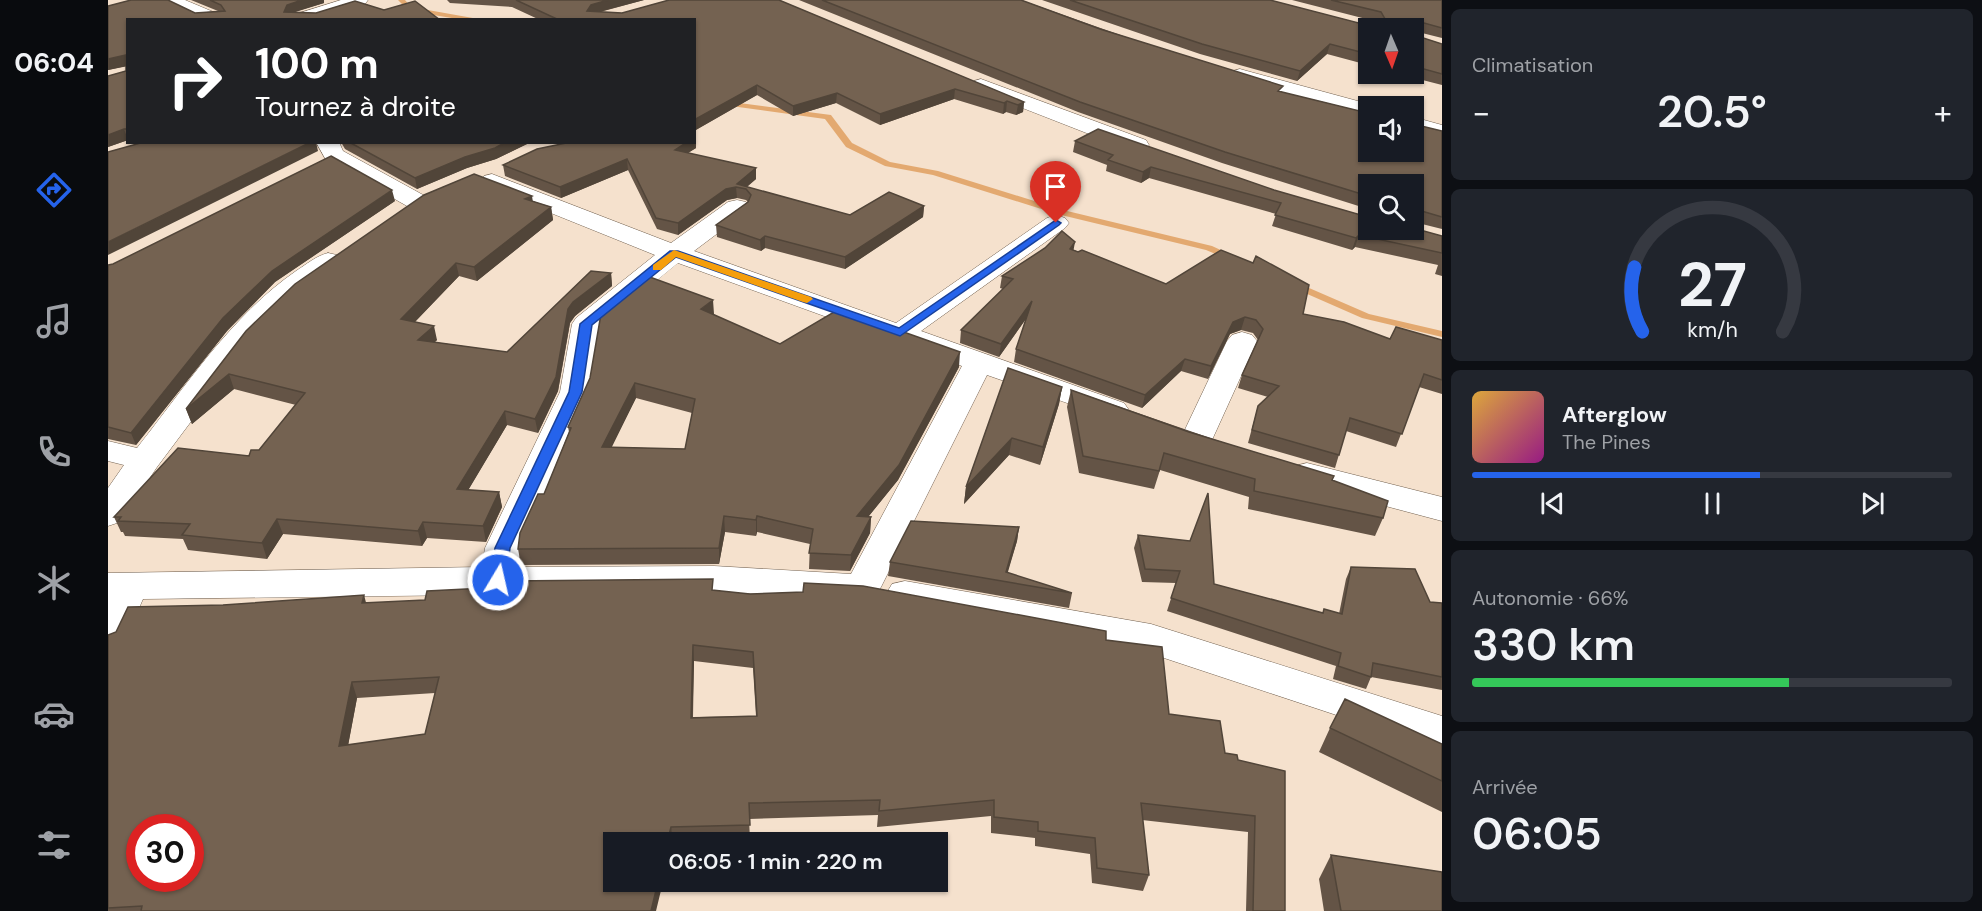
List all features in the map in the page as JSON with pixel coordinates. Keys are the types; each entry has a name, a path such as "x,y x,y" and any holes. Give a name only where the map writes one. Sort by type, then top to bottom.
{"street":[{"path":"174,0 212,18"},
{"path":"303,18 359,0"},
{"path":"1220,69 1358,108"},
{"path":"965,79 1155,152"},
{"path":"1424,127 1442,132"},
{"path":"325,154 426,197 388,220"},
{"path":"515,161 471,177 674,253 1142,420"},
{"path":"498,580 503,548 575,392 586,324 674,253 737,207"},
{"path":"900,333 1056,223"},
{"path":"108,514 145,460 239,338 287,290 351,245"},
{"path":"1196,439 1242,341"},
{"path":"862,586 979,362"},
{"path":"108,451 145,460"},
{"path":"1282,466 1347,486 1442,509"},
{"path":"108,637 119,586 714,579 862,586 1150,639 1442,733"}],"building":[{"path":"131,0 168,0 195,13 225,11 221,5 210,0 302,0 287,5 284,12 316,13 355,1 384,10 415,1 437,18 126,18 126,55 108,59 108,6"},
{"path":"516,0 608,0 591,5 587,11 622,13 669,0 779,0 1024,102 1018,105 1007,101 1004,103 955,89 880,114 837,93 793,106 757,85 696,119 696,18 555,18"},
{"path":"822,0 1021,0 1100,29 1283,86 1278,91 1358,111 1358,162 1424,162 1424,127 1442,131 1442,217 1424,212 1424,174 1358,174 1358,193 1225,152 1080,102"},
{"path":"1070,0 1270,0 1358,23 1358,51 1330,44 1300,71 1202,44"},
{"path":"1331,0 1442,0 1442,28 1424,23 1424,18 1384,18 1381,12"},
{"path":"1424,38 1442,44 1442,74 1424,69"},
{"path":"126,71 126,129 108,135 108,76"},
{"path":"1098,129 1274,190 1358,214 1358,236 1356,238 1275,215 1281,203 1151,167 1143,172 1108,160 1113,155 1075,141"},
{"path":"137,144 307,144 108,242 108,152"},
{"path":"353,144 502,144 465,157 415,178"},
{"path":"561,144 684,144 675,150 756,168 737,184 850,215 889,192 924,206 845,257 765,236 760,240 716,225 748,202 751,195 746,189 736,187 726,189 678,223 656,218 627,159 560,187 503,165 537,149"},
{"path":"331,156 392,190 272,271 223,318 131,433 108,427 108,265"},
{"path":"474,174 532,196 525,199 551,207 474,267 456,263 401,319 434,326 418,340 507,352 591,271 611,273 573,302 568,309 556,377 535,419 505,411 457,489 499,492 483,526 423,522 418,531 277,519 262,543 182,535 190,524 118,521 121,517 114,517 178,448 249,456 251,450 259,450 305,393 229,374 186,409 246,331 295,284 424,195"},
{"path":"1062,231 1075,242 1070,249 1078,252 1082,250 1166,284 1221,250 1253,263 1256,256 1309,285 1303,314 1344,322 1390,339 1396,327 1442,340 1442,380 1424,374 1402,434 1350,418 1339,455 1252,430 1258,406 1279,386 1242,375 1263,329 1256,320 1245,317 1233,322 1211,366 1185,359 1145,395 1016,349 1032,301 1001,344 961,330 1013,279 1002,276 1045,248"},
{"path":"1424,231 1442,236 1442,253 1382,240 1424,240"},
{"path":"647,276 713,300 701,309 780,344 839,309 960,352 899,465 857,516 871,517 851,555 809,553 813,529 757,516 756,520 724,516 719,548 518,549 520,533 538,494 544,494 571,428 568,427 590,378 601,314","holes":["635,383 695,399 685,449 602,447"]},
{"path":"1008,368 1062,387 1043,447 1012,438 966,487"},
{"path":"1071,390 1189,432 1334,476 1332,480 1388,501 1383,518 1254,491 1255,479 1164,453 1159,471 1083,456"},
{"path":"1208,493 1214,584 1323,613 1324,609 1342,614 1351,567 1415,569 1430,602 1442,603 1442,677 1373,663 1371,677 1338,666 1341,653 1171,598 1180,571 1145,569 1138,535 1190,541"},
{"path":"911,521 1019,527 1006,572 1072,593 890,562"},
{"path":"713,579 712,590 750,594 803,592 804,583 863,586 1106,631 1106,640 1162,647 1169,714 1220,721 1225,753 1237,755 1238,760 1285,771 1285,911 1253,911 1255,816 1141,803 1149,875 1097,868 1095,838 1038,831 1038,822 994,817 994,800 879,811 880,800 749,803 750,825 671,827 670,832 603,832 603,892 656,892 651,911 141,911 142,906 108,908 108,635 116,632 128,607 223,605 364,595 362,603 425,600 427,591 506,587 508,581","holes":["693,645 753,652 757,716 691,718","439,677 425,734 339,746 352,682"]},
{"path":"1345,699 1442,744 1442,781 1330,728"},
{"path":"1331,855 1442,872 1442,911 1341,911"}],"waterway":[{"path":"401,0 409,9 468,18"},
{"path":"696,99 828,117 849,145 888,164 935,173 1060,212 1209,248 1233,258"},
{"path":"1293,284 1366,316 1442,334"}],"slow traffic":[{"path":"657,267 674,253 807,299"}],"route":[{"path":"498,580 503,548 575,392 586,324 674,253 900,333 1056,223"}]}
